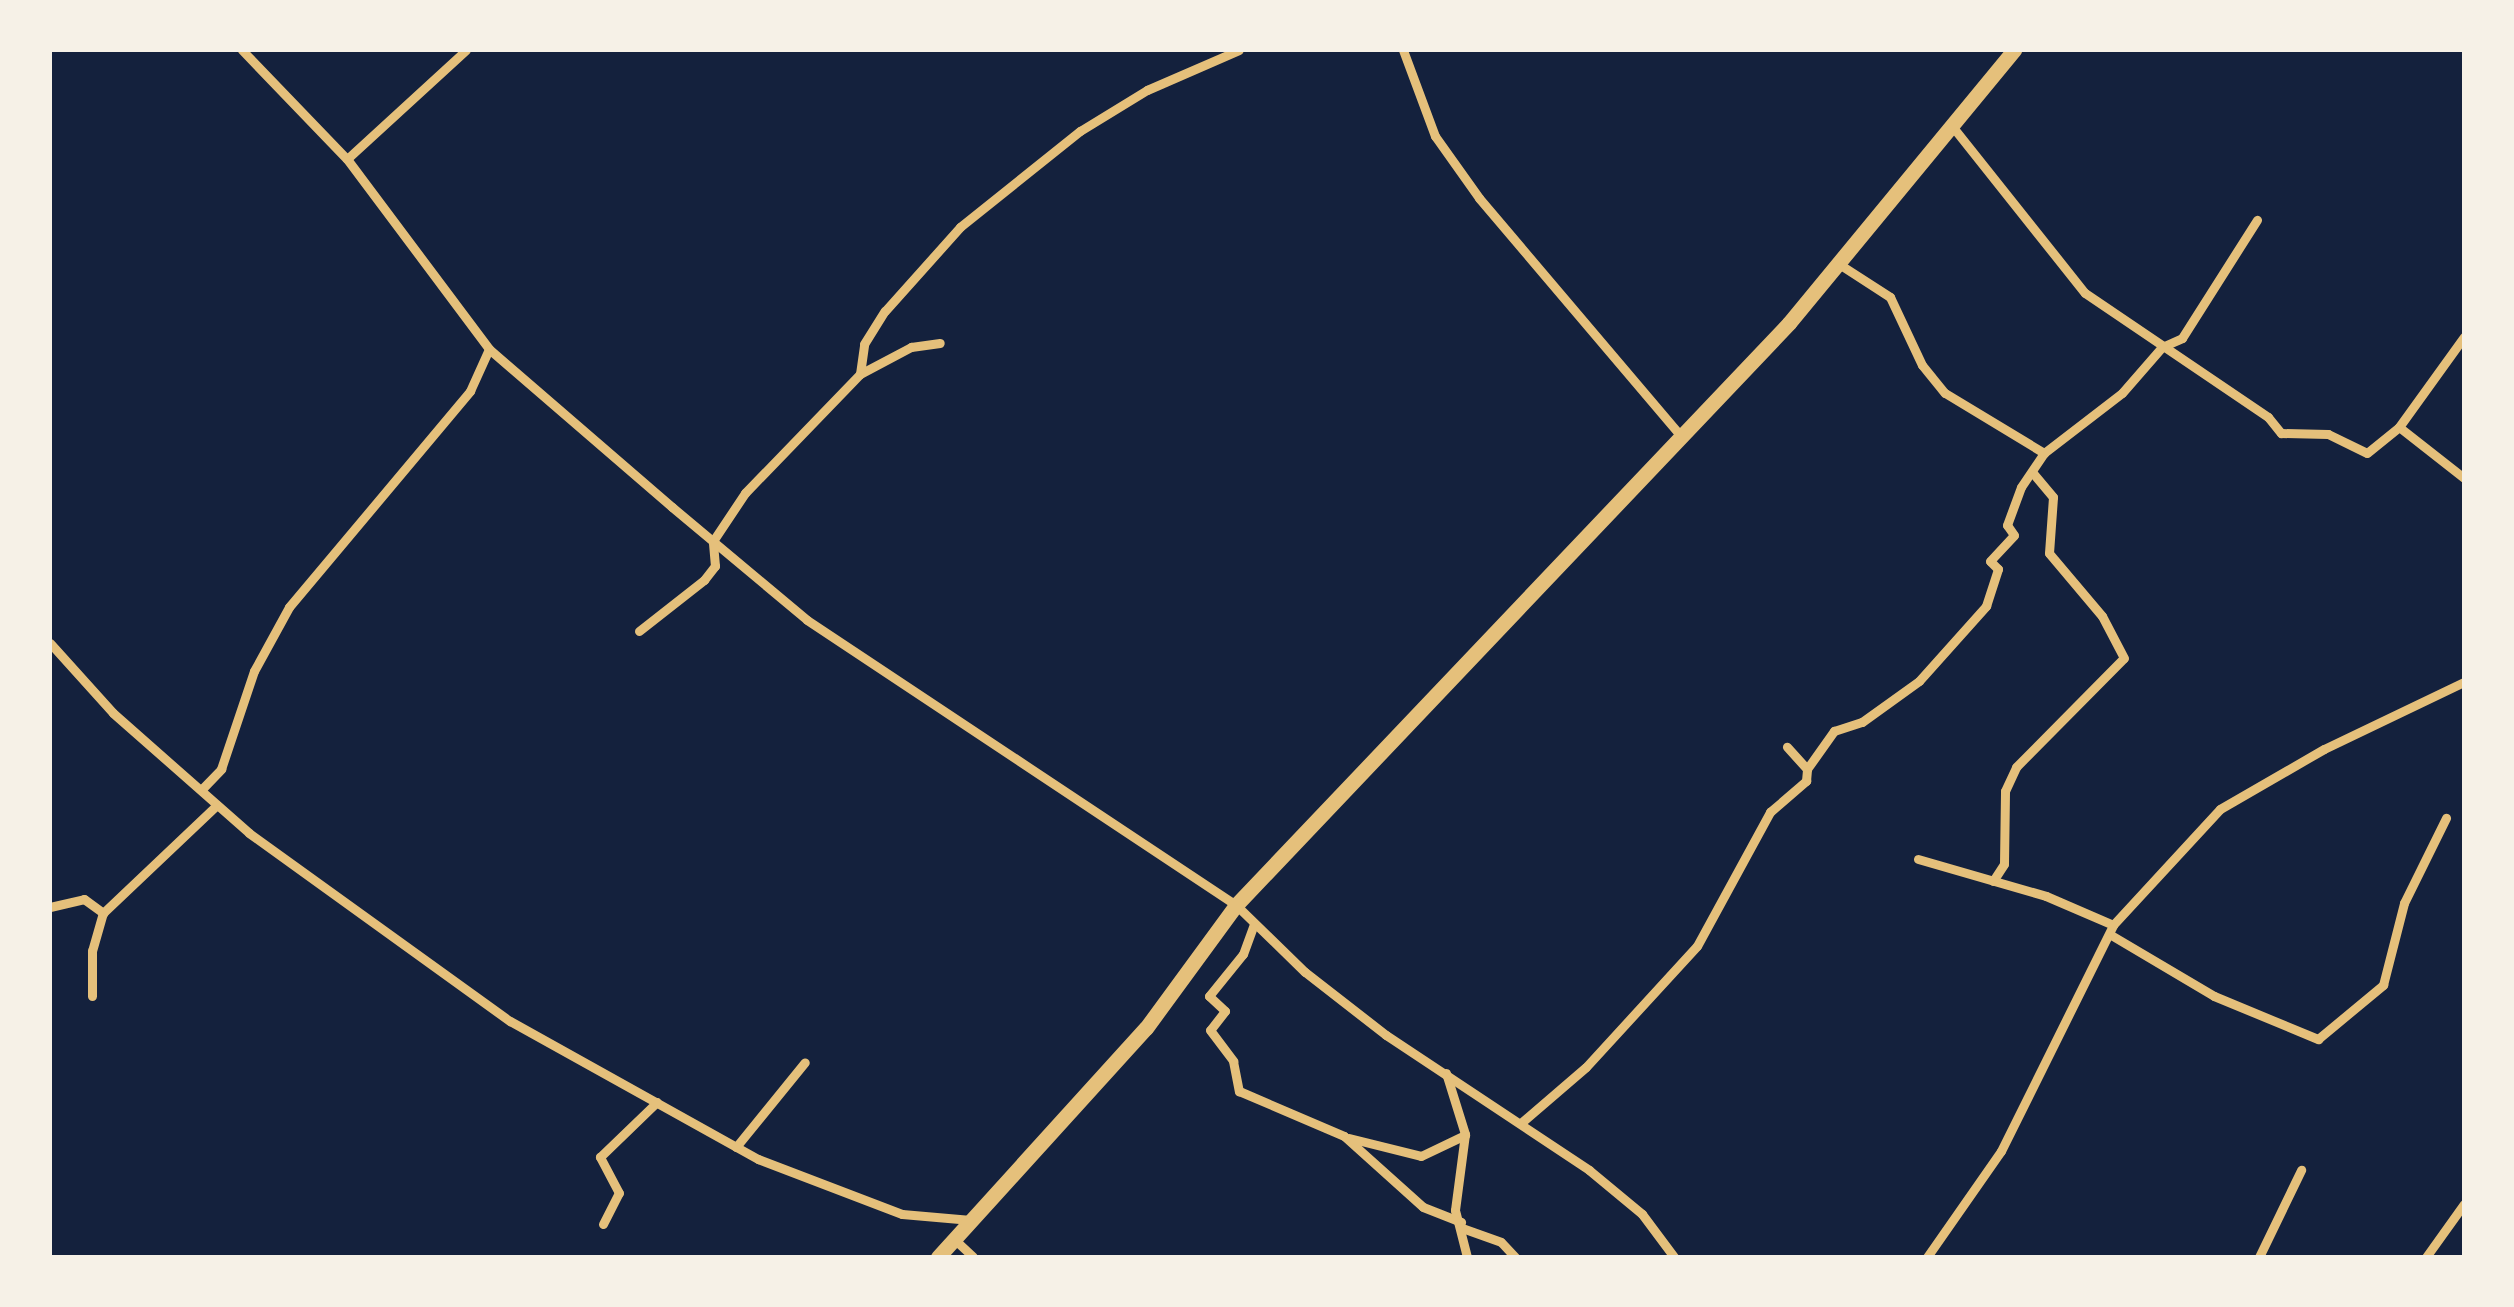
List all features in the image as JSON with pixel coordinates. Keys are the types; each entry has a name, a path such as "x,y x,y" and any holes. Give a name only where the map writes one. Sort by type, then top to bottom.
{"highway":[{"path":"938,1257 1146,1028 1236,905 1683,438 1840,264 1857,234 2014,50"}],"street":[{"path":"242,50 347,159 489,348 713,540 808,620 1236,905 1372,1025 1522,1122 1642,1214 1674,1257"},
{"path":"347,159 466,50"},
{"path":"860,374 864,344 885,310 960,228 1080,130 1147,90 1239,50"},
{"path":"1403,50 1435,136 1479,198 1683,438"},
{"path":"1952,126 2085,293 2268,417 2281,432 2328,434 2367,453 2399,427 2464,337"},
{"path":"1522,1122 1586,1067 1676,972 1770,812 1806,781 1807,768 1834,731 1862,722 1918,681 1986,606 1998,569 1990,561 2014,535 2008,525 2044,454 2122,394 2162,347 2182,338 2256,220"},
{"path":"1840,264 1890,297 1922,365 1945,393 2044,454"},
{"path":"639,631 704,580 715,566 713,540 777,454 860,374 911,347 940,343"},
{"path":"202,789 221,770 254,670 288,607 470,391 489,348"},
{"path":"2399,427 2464,478"},
{"path":"1993,880 2004,864 2005,791 2016,767 2124,658 2102,616 2049,553 2053,497 2033,473"},
{"path":"51,648 113,714 218,806 510,1021 736,1147 902,1214 971,1220"},
{"path":"1927,1257 2001,1151 2112,930 2220,809 2324,749 2464,682"},
{"path":"1787,746 1807,768"},
{"path":"92,996 92,951 103,912 218,806"},
{"path":"1918,859 1993,880 2112,930 2168,973 2318,1039 2383,985 2404,903 2446,818"},
{"path":"50,906 84,899 103,912"},
{"path":"1254,924 1244,954 1209,996 1225,1011 1210,1030 1233,1061 1239,1092 1346,1138 1420,1156 1464,1135"},
{"path":"736,1147 805,1062"},
{"path":"1446,1074 1464,1135 1455,1210 1467,1257"},
{"path":"602,1224 619,1192 600,1157 657,1102"},
{"path":"1346,1138 1424,1206 1501,1242 1515,1257"},
{"path":"2260,1257 2301,1170"},
{"path":"2426,1257 2464,1204"},
{"path":"954,1238 973,1257"}]}
